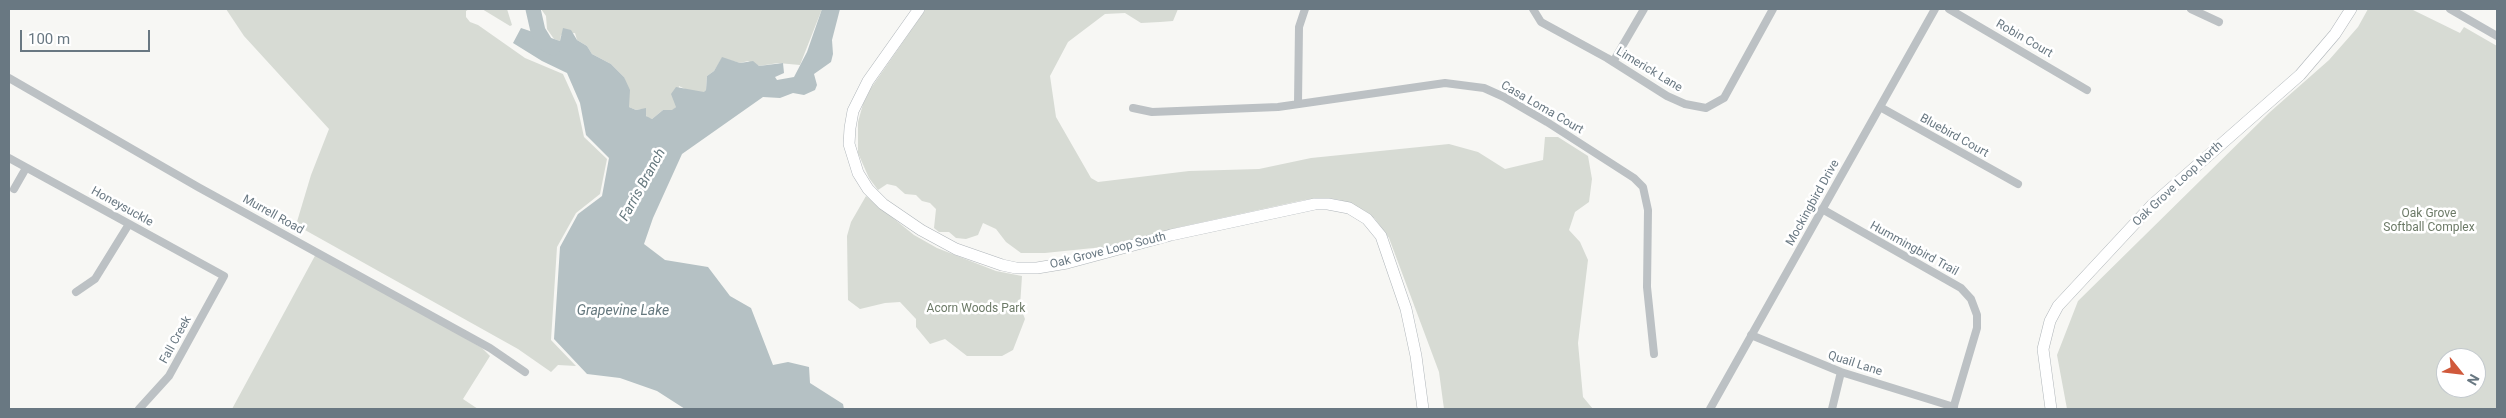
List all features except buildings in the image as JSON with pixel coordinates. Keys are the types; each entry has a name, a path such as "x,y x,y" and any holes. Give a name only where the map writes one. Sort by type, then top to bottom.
{"street":[{"name":"Oak Grove Loop South","path":"920,9 868,81 853,112 849,144 858,173 868,189 883,204 921,230 956,249 1002,265 1023,268 1067,263 1171,235 1299,207 1328,204 1349,208 1367,219 1381,236 1406,310 1416,356 1423,409"},
{"path":"1298,103 1299,27 1305,9"},
{"name":"Limerick Lane","path":"1533,9 1541,22 1685,104 1706,108 1724,98 1773,9"},
{"path":"1613,62 1644,9"},
{"name":"Mockingbird Drive","path":"1710,409 1935,9"},
{"name":"Robin Court","path":"1949,9 2087,90"},
{"path":"2191,9 2219,22"},
{"name":"Oak Grove Loop North","path":"2051,409 2043,349 2050,321 2058,306 2152,205 2300,75 2335,34 2351,9"},
{"path":"2450,9 2497,36"},
{"name":"Murrell Road","path":"9,78 198,187 490,348 526,372"},
{"name":"Casa Loma Court","path":"1133,108 1152,112 1218,111 1278,107 1438,84 1461,84 1484,88 1547,122 1634,178 1643,187 1648,210 1647,287 1654,354"},
{"name":"Bluebird Court","path":"1880,108 2018,184"},
{"name":"Honeysuckle","path":"9,158 224,276"},
{"path":"14,189 26,168"},
{"name":"Hummingbird Trail","path":"1822,210 1960,288 1971,299 1977,315 1977,328 1954,408"},
{"path":"76,292 95,279 129,224"},
{"name":"Fall Creek","path":"138,409 142,408 169,376 224,276"},
{"name":"Quail Lane","path":"1751,335 1840,372 1954,408"},
{"path":"1832,409 1840,372"}],"green space":[{"path":"226,9 469,9 466,11 466,17 470,22 478,25 525,58 563,74 577,105 584,137 607,159 600,194 576,213 557,247 551,340 576,366 558,365 551,372 518,349 296,225 311,175 329,129 244,36"},
{"path":"482,9 507,9 512,25 510,26"},
{"path":"541,9 822,9 800,65 778,63 759,66 748,61 740,63 722,58 714,71 707,76 704,93 689,91 679,86 676,107 672,111 663,110 652,119 648,118 641,109 636,110 629,107 624,77 611,64 592,54 587,46 577,40 575,33 561,35 560,41 554,39 547,29 546,16"},
{"path":"926,9 1178,9 1173,21 1160,22 1141,23 1125,13 1105,14 1068,42 1050,76 1056,117 1091,178 1098,182 1189,171 1259,169 1311,158 1449,144 1478,152 1505,169 1543,160 1545,137 1558,137 1588,156 1592,179 1589,202 1575,212 1569,230 1580,242 1588,260 1578,343 1583,397 1593,409 1444,409 1439,372 1389,238 1375,219 1365,211 1340,200 1329,198 1304,200 1180,227 1103,247 1045,253 1021,253 1006,242 996,229 983,223 978,235 966,239 956,238 949,232 939,232 934,228 936,209 930,203 922,201 916,195 905,194 896,186 887,184 878,190 869,178 858,153 858,122 863,104 871,88"},
{"name":"Oak Grove Softball Complex","path":"2368,9 2411,9 2460,33 2464,27 2497,46 2497,409 2067,409 2057,355 2078,301 2270,112 2329,60 2358,27"},
{"name":"Acorn Woods Park","path":"866,196 914,235 937,248 996,271 1022,276 1020,306 1025,319 1013,350 1002,356 967,356 945,339 930,344 916,327 916,319 900,302 885,303 860,309 848,300 847,236 851,222"},
{"path":"317,252 482,348 490,356 463,399 478,409 232,409"}],"water":[{"name":"Grapevine Lake","path":"822,9 840,9 832,40 833,54 831,62 814,74 817,85 815,90 804,95 793,93 780,98 763,97 682,154 653,218 644,244 665,260 708,267 730,296 751,308 773,365 788,362 809,367 810,383 843,404 844,409 685,409 657,391 620,378 587,374 554,339 560,247 578,214 602,196 609,158 586,135 580,103 567,73 542,61 513,43 521,28 560,41 563,28 571,30 577,40 587,46 592,54 611,64 624,77 630,90 629,107 636,110 646,108 646,116 652,119 663,110 672,110 676,107 671,94 676,87 704,92 706,90 707,76 714,71 722,57 740,63 753,61 759,66 783,63 784,73 775,77 777,80 794,77 807,52"}],"waterway":[{"path":"533,9 538,31 546,44 553,48"}],"water label":[{"name":"Farris Branch","path":"643,185"}]}
